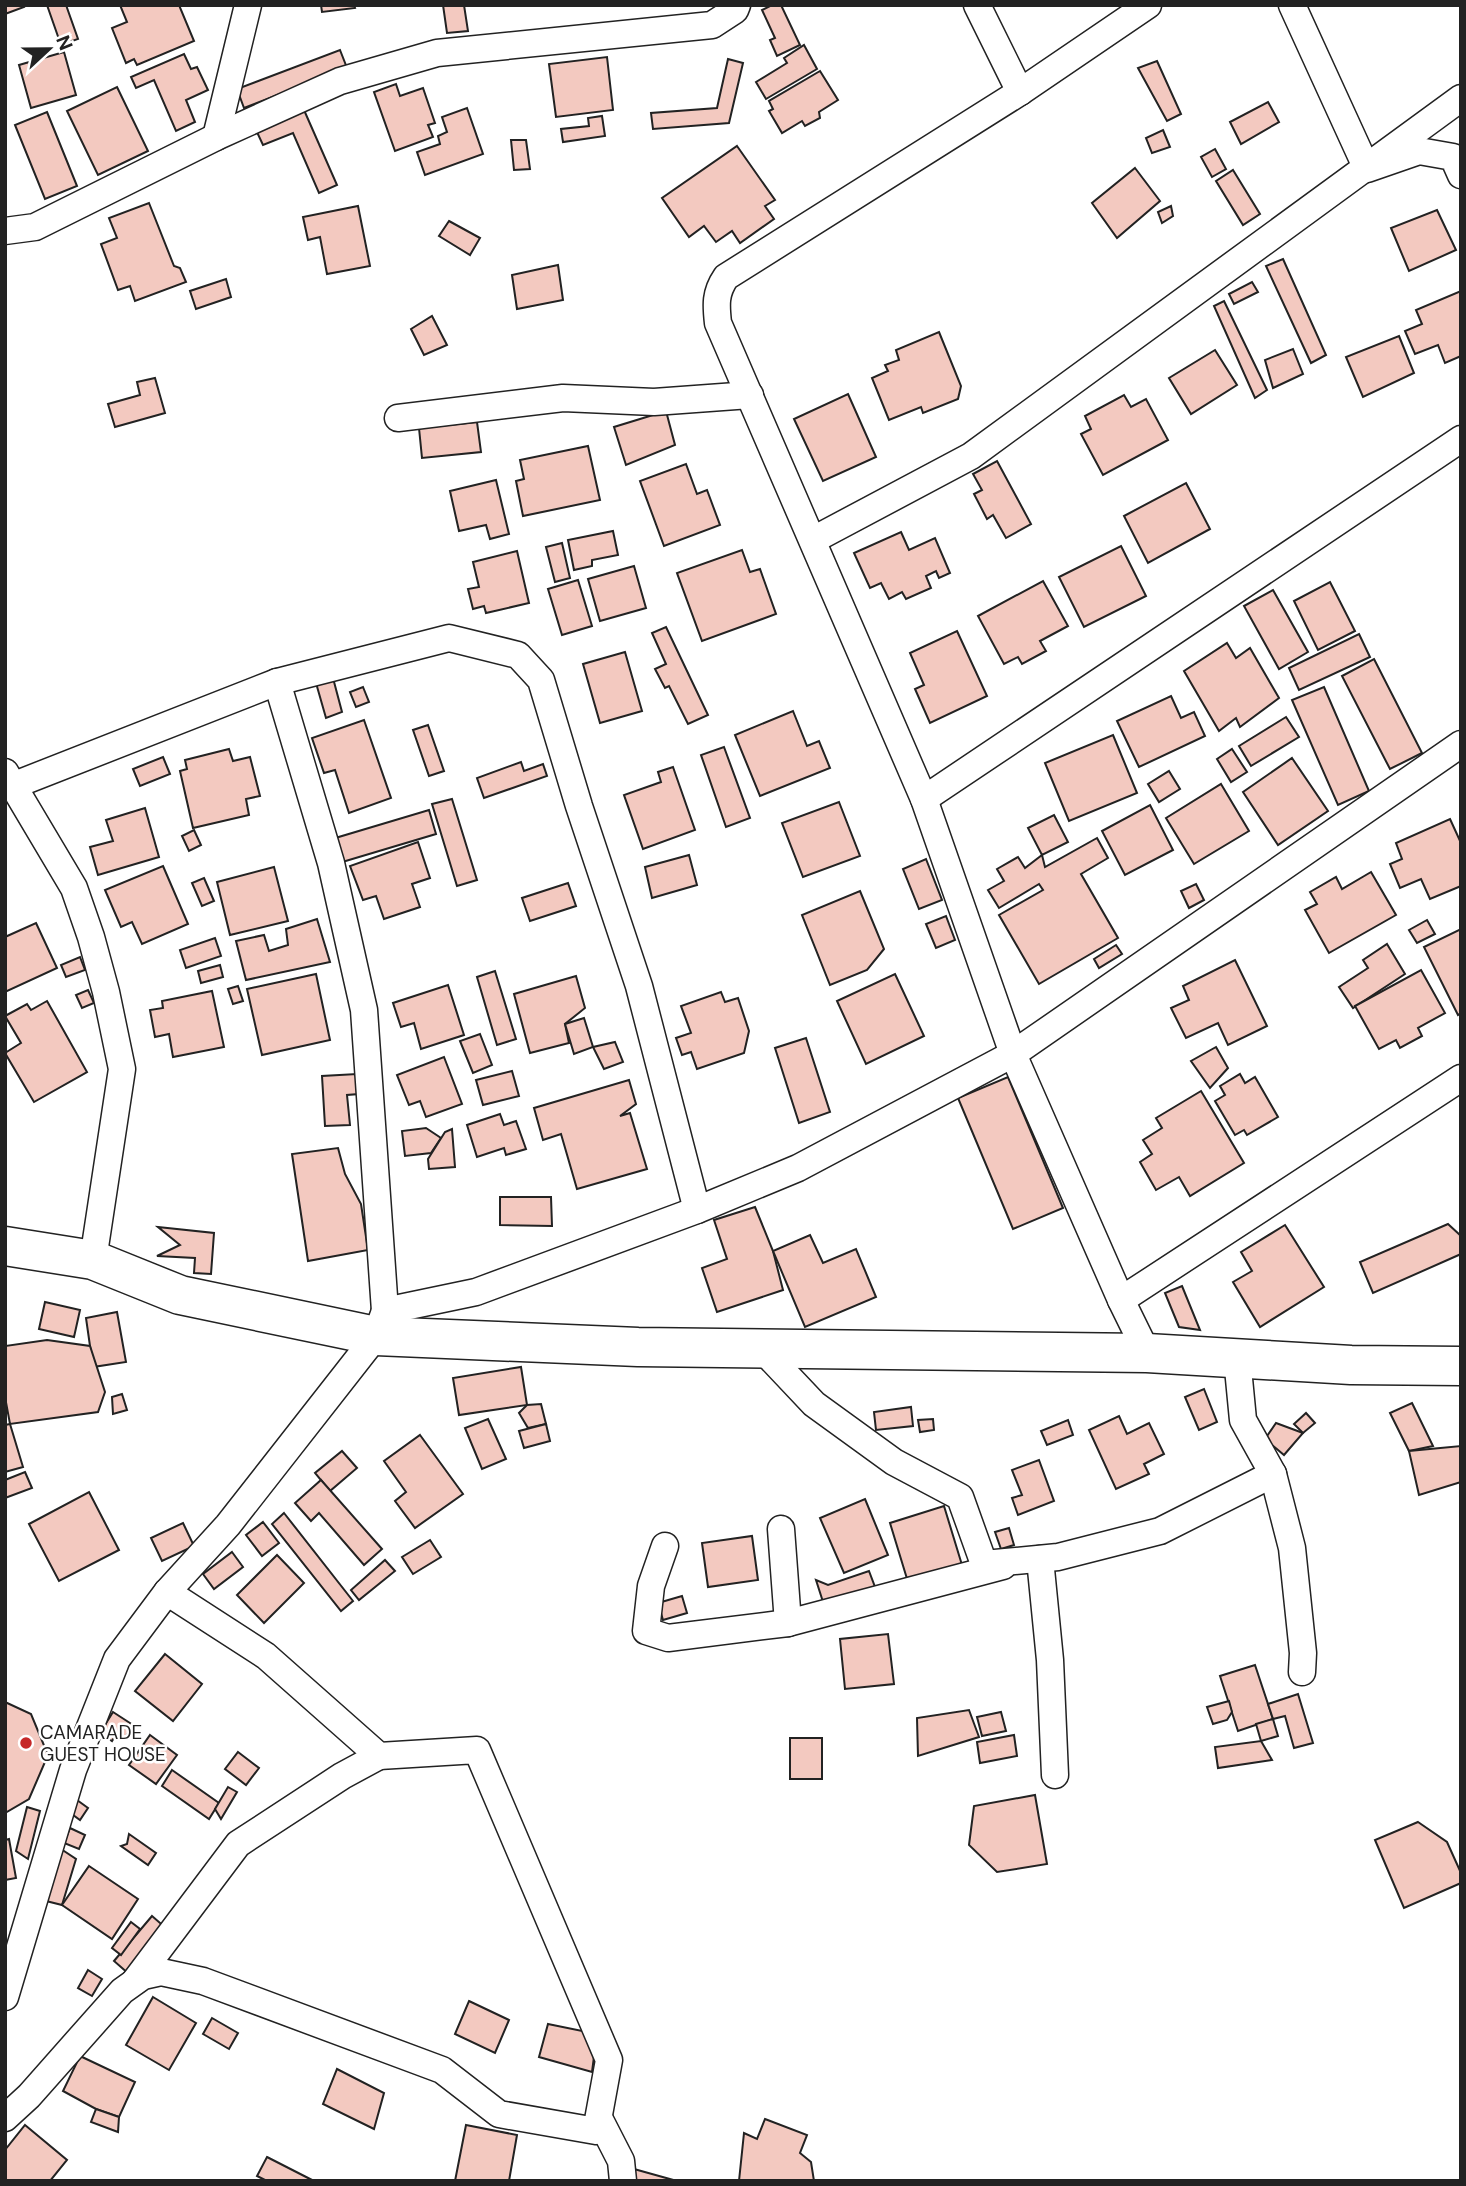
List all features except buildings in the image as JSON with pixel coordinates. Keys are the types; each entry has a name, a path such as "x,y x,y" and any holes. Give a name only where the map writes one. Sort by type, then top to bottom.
{"main road":[{"path":"5,1246 93,1260 180,1296 380,1324 638,1348 1147,1353 1351,1365 1461,1366"}],"street":[{"path":"216,137 248,5"},
{"path":"5,231 35,227 216,137 340,81 436,53 712,25 735,10 737,5"},
{"path":"976,5 1020,92"},
{"path":"1147,1353 1013,1054 924,799 718,323 715,302 719,287 726,278 1020,92 1148,5"},
{"path":"1292,5 1367,169"},
{"path":"813,540 971,456 1461,98"},
{"path":"1367,169 1419,151 1453,157 1461,175"},
{"path":"398,418 563,398 654,402 750,395"},
{"path":"924,799 1461,439"},
{"path":"93,1260 122,1069 106,992 74,888 8,779 277,682 449,638 518,655 541,680 579,806 639,986 698,1210"},
{"path":"277,682 331,863 364,1010 380,1324"},
{"path":"5,1997 78,1758 117,1659 167,1592 228,1525 380,1324 476,1292 698,1210 799,1168 1013,1054 1461,744"},
{"path":"1121,1300 1461,1078"},
{"path":"762,1349 814,1404 894,1462 960,1497 984,1564 1058,1557 1160,1531 1273,1474"},
{"path":"1237,1358 1243,1420 1273,1474 1292,1548 1303,1653 1302,1672"},
{"path":"781,1529 788,1623"},
{"path":"665,1546 651,1586 646,1631 667,1638 788,1623 1030,1560"},
{"path":"1030,1560 1050,1660 1055,1775"},
{"path":"167,1592 266,1656 379,1756"},
{"path":"5,2118 29,2096 122,1991 134,1983 143,1976 161,1972 204,1981 442,2070 499,2114 596,2131 609,2060 477,1750 379,1756 342,1776 238,1844 134,1983"},
{"path":"599,2118 621,2161 622,2181"}],"place":[{"name":"CAMARADE GUEST HOUSE","path":"26,1743"}]}
